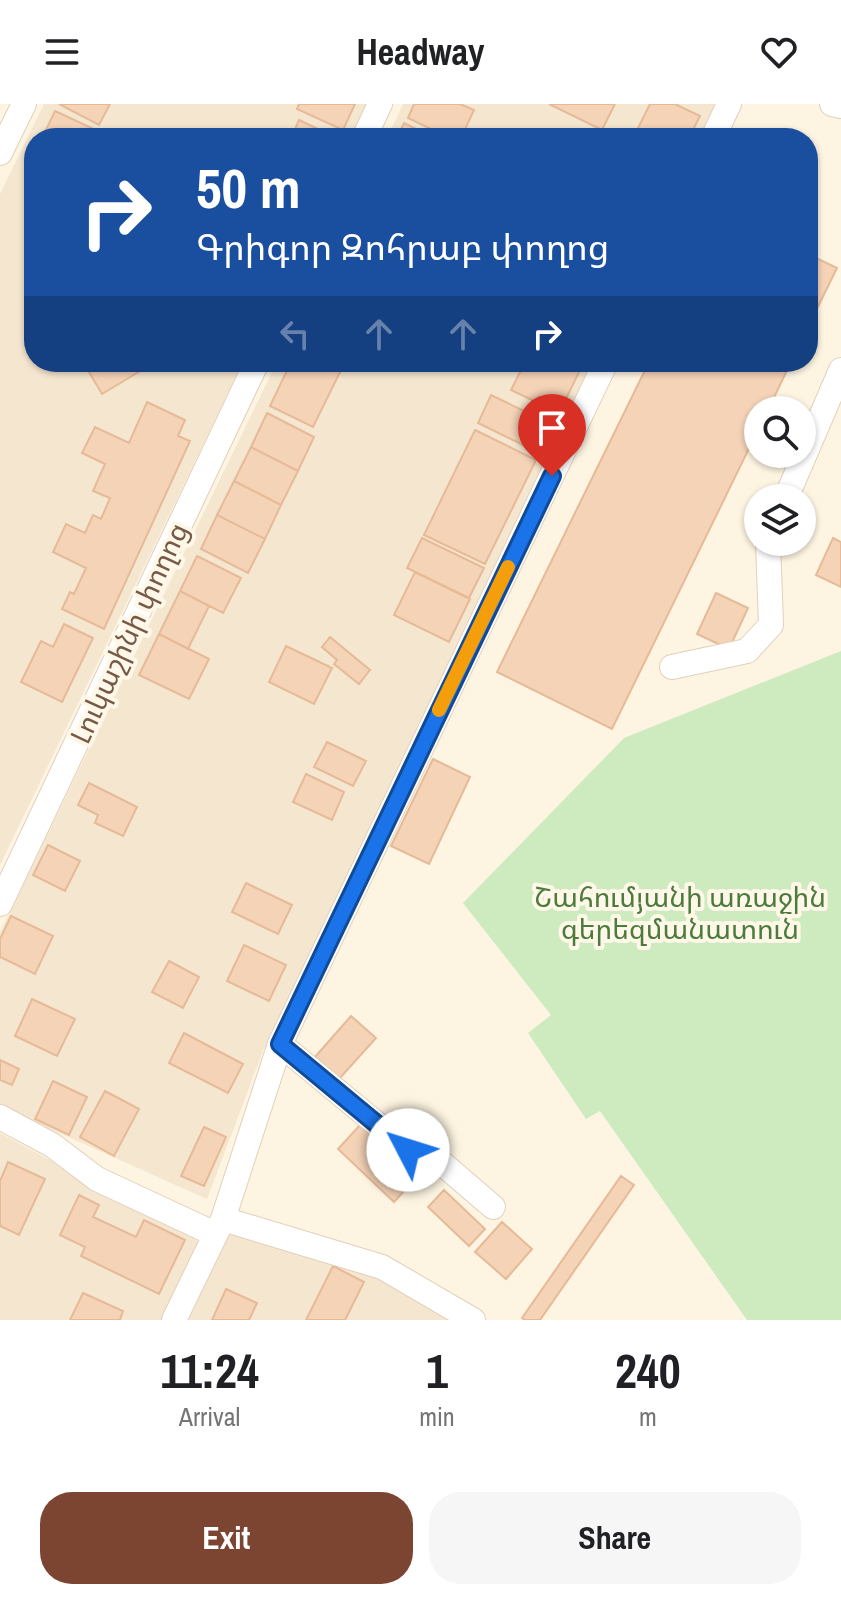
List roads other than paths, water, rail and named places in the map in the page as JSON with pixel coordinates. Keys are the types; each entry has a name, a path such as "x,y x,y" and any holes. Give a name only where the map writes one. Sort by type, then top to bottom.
{"street":[{"path":"0,153 24,104"},
{"path":"369,128 380,104"},
{"path":"718,128 729,104"},
{"path":"832,104 841,106"},
{"path":"792,484 841,370"},
{"name":"Լուկաշինի փողոց","path":"0,904 252,372"},
{"path":"174,1320 219,1227 280,1044 601,372"},
{"path":"672,667 747,651 771,625 769,556"},
{"path":"280,1044 429,1167 437,1159 493,1207"},
{"path":"0,1117 52,1145 97,1179 219,1227 382,1267 473,1320"}],"park label":[{"name":"Շահումյանի առաջին գերեզմանատուն","path":"680,913"}]}
